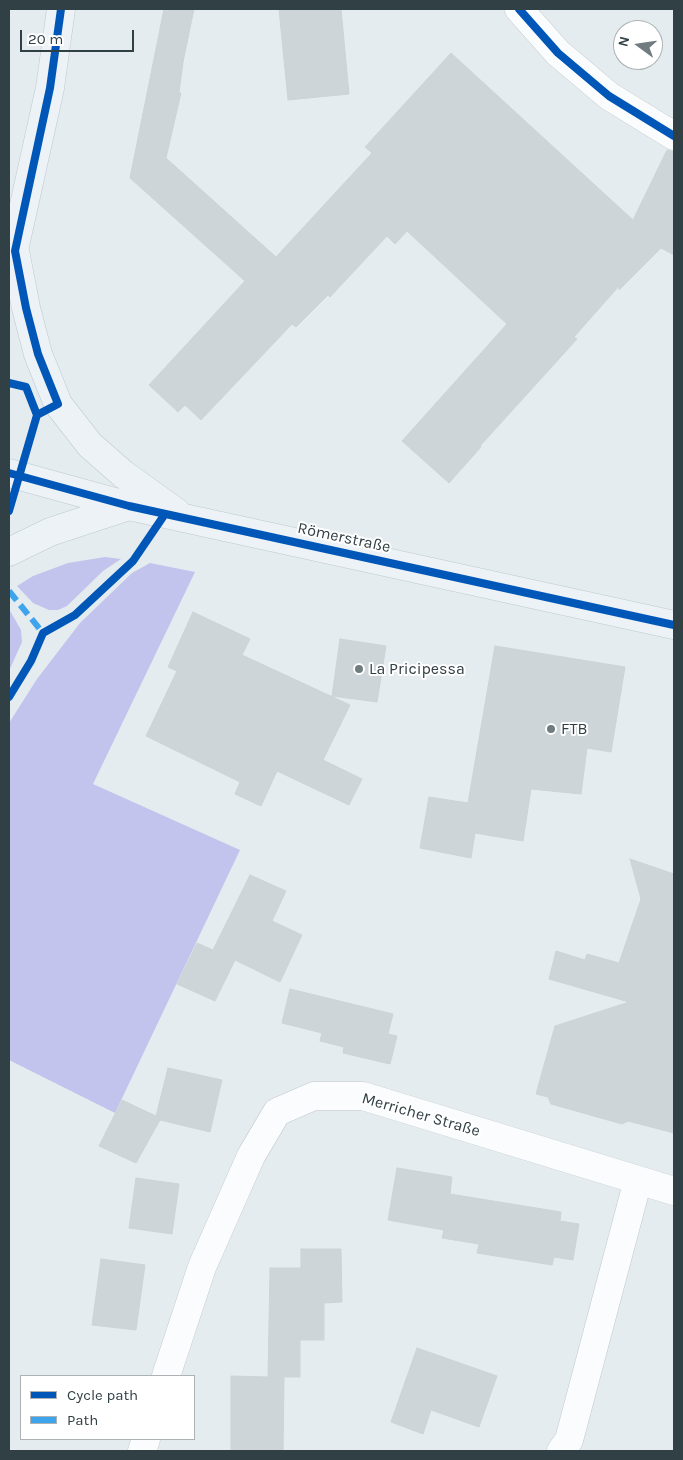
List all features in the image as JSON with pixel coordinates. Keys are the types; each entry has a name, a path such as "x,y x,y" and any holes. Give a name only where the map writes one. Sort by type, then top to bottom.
{"main road":[{"path":"61,9 50,88 11,261 38,354 58,404 90,445 123,474 182,517"},
{"name":"Römerstraße","path":"9,473 129,506 674,625"},
{"path":"9,552 50,532 129,506"}],"street":[{"path":"519,9 558,53 608,96 674,136"},
{"name":"Merricher Straße","path":"166,1375 202,1267 251,1156 277,1112 314,1096 363,1096 674,1191"},
{"path":"561,1451 569,1440 638,1180"}],"shaded area":[{"path":"105,557 121,559 103,571 67,606 58,610 49,610 33,603 17,586 33,576 68,563"},
{"path":"150,563 195,572 93,784 240,850 115,1113 9,1060 9,723 37,679 80,623 132,573"},
{"path":"9,609 21,630 22,642 9,671"}],"building":[{"path":"164,9 194,9 183,62 179,93 181,93 166,158 276,257 372,153 365,147 451,53 633,220 667,150 674,152 674,255 661,248 619,290 619,286 574,337 577,339 449,483 402,441 507,324 407,231 395,244 387,236 330,297 328,295 296,327 292,324 201,420 185,405 178,412 149,385 245,281 130,178"},
{"path":"279,9 341,9 349,94 288,100"},
{"path":"193,612 250,639 242,655 350,705 323,760 362,779 349,805 277,771 261,806 235,794 240,782 146,736 177,671 168,667"},
{"name":"La Pricipessa","path":"340,639 386,646 377,702 332,696"},
{"path":"495,646 625,667 611,752 587,748 581,794 531,789 523,841 475,833 471,858 420,848 429,797 468,803"},
{"path":"630,859 674,874 674,1133 628,1121 622,1124 551,1104 548,1097 536,1094 555,1026 629,1002 549,979 556,951 585,960 587,954 619,963 641,899"},
{"path":"250,875 286,891 272,921 302,935 280,982 235,960 215,1001 177,984 197,943 213,950"},
{"path":"290,989 393,1014 388,1034 397,1036 390,1064 343,1053 344,1047 320,1041 322,1033 282,1023"},
{"path":"168,1068 222,1080 210,1132 160,1120 136,1163 99,1146 122,1100 156,1116"},
{"path":"397,1168 452,1177 450,1194 561,1212 560,1221 579,1224 573,1260 554,1257 552,1265 477,1253 479,1244 442,1238 444,1230 388,1220"},
{"path":"136,1178 179,1184 172,1234 129,1228"},
{"path":"301,1249 341,1249 342,1302 324,1303 324,1340 300,1340 300,1377 284,1377 283,1451 231,1451 231,1376 268,1377 270,1268 301,1268"},
{"path":"101,1259 145,1265 136,1330 92,1325"},
{"path":"417,1348 497,1376 479,1427 431,1410 423,1434 391,1422"}],"marked path":[{"path":"9,591 43,633"}],"cycle path":[{"path":"9,383 26,387 37,415 58,404 38,354 26,308 15,251 50,88 61,9"},
{"path":"519,9 558,53 609,96 674,136"},
{"path":"9,511 37,415"},
{"path":"9,473 129,506 674,625"},
{"path":"9,697 31,661 43,633 75,615 133,561 165,514"}],"place":[{"name":"La Pricipessa","path":"359,669"},
{"name":"FTB","path":"551,729"}]}
